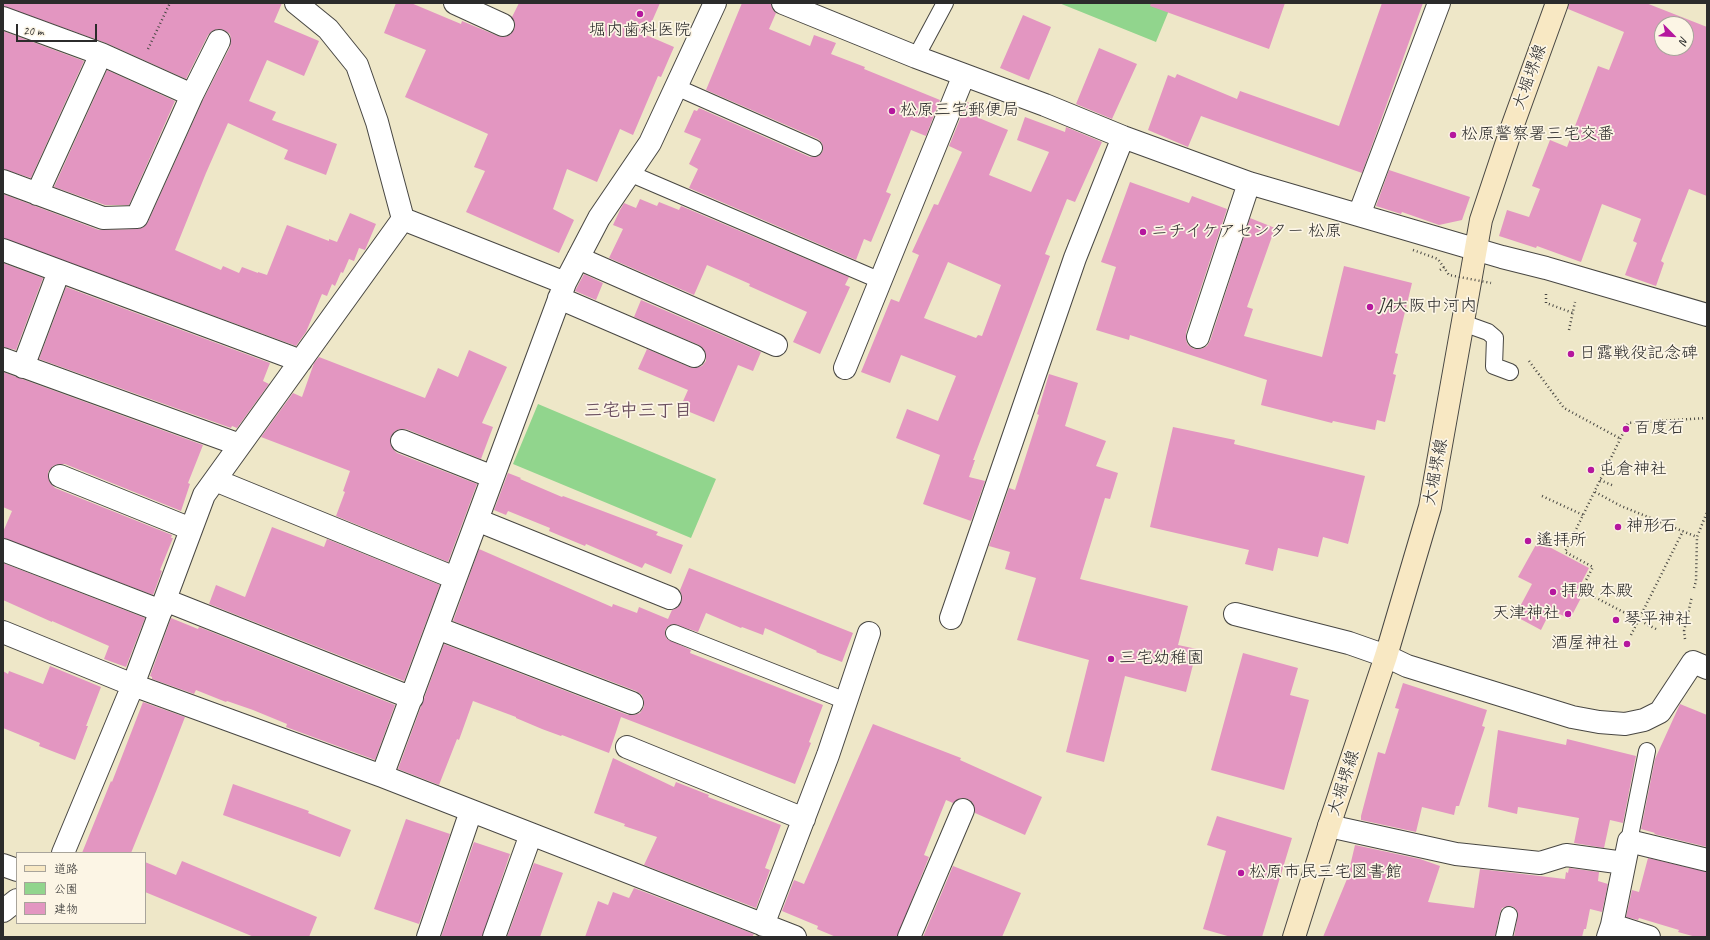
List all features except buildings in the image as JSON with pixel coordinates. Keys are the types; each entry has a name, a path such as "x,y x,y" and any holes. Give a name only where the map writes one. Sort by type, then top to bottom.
{"main road":[{"name":"大堀堺線","path":"1294,937 1329,826 1386,656 1430,507 1483,213 1557,3"}],"street":[{"path":"296,3 328,29 357,66 377,122 403,219"},
{"path":"455,3 503,25"},
{"path":"382,776 562,290 599,218 650,143 715,3"},
{"path":"783,3 916,57 1045,105 1123,137 1249,183 1359,216 1707,314"},
{"path":"1359,216 1439,3"},
{"path":"3,18 101,54 192,95"},
{"path":"3,181 103,218 137,217 192,95 219,41"},
{"path":"37,194 101,54"},
{"path":"845,368 964,75"},
{"path":"951,618 1006,455 1076,258 1123,137"},
{"path":"1198,337 1249,183"},
{"path":"403,219 562,290 694,356"},
{"path":"62,852 134,685 204,495 403,219"},
{"path":"3,250 301,361"},
{"path":"578,258 776,345"},
{"path":"23,367 59,271"},
{"path":"3,359 240,445"},
{"path":"402,441 493,477"},
{"path":"60,476 191,529"},
{"path":"215,480 455,578"},
{"path":"477,520 670,598"},
{"path":"3,550 163,606 412,698"},
{"path":"1235,614 1349,643 1386,656 1408,666 1572,717 1599,722 1625,724 1644,720 1660,712 1700,665"},
{"path":"437,628 632,703"},
{"path":"3,632 134,685 382,776 795,937"},
{"path":"763,925 828,755 869,633"},
{"path":"627,747 804,819"},
{"path":"909,937 963,810"},
{"path":"428,937 471,811"},
{"path":"1329,826 1456,854 1540,863 1566,855 1624,863"},
{"path":"494,937 531,834"},
{"path":"1649,937 1610,931 1629,841 1707,860"},
{"path":"3,865 16,870"},
{"path":"3,911 16,901"}],"lane":[{"path":"916,57 945,3"},
{"path":"676,86 814,148"},
{"path":"630,173 881,281"},
{"path":"1463,323 1488,332 1495,338 1494,366 1510,372"},
{"path":"674,633 846,701"},
{"path":"1629,841 1647,751"},
{"path":"1504,937 1509,915"}],"path":[{"path":"138,71 170,3"},
{"path":"1413,250 1438,259 1449,275 1491,283"},
{"path":"1546,288 1546,303 1573,312"},
{"path":"1570,330 1576,296"},
{"path":"1526,359 1532,362 1564,408 1621,439"},
{"path":"1656,629 1581,590 1593,567 1565,552 1628,424 1707,418"},
{"path":"1600,480 1614,486"},
{"path":"1595,492 1621,506 1697,537"},
{"path":"1542,496 1583,515"},
{"path":"1694,588 1696,581 1697,537 1707,512"},
{"path":"1631,635 1683,531"},
{"path":"1692,596 1684,631 1686,646 1700,665"}],"green space":[{"path":"1059,3 1172,3 1156,42"},
{"path":"538,404 716,479 691,538 513,464"}],"place":[{"name":"堀内歯科医院","path":"640,14"},
{"name":"松原三宅郵便局","path":"892,111"},
{"name":"松原警察署三宅交番","path":"1453,135"},
{"name":"ニチイケアセンター 松原","path":"1143,232"},
{"name":"JA大阪中河内","path":"1370,307"},
{"name":"日露戦役記念碑","path":"1571,354"},
{"name":"百度石","path":"1626,429"},
{"name":"屯倉神社","path":"1591,470"},
{"name":"神形石","path":"1618,527"},
{"name":"遙拝所","path":"1528,541"},
{"name":"拝殿 本殿","path":"1553,592"},
{"name":"天津神社","path":"1568,614"},
{"name":"琴平神社","path":"1616,620"},
{"name":"酒屋神社","path":"1627,644"},
{"name":"三宅幼稚園","path":"1111,659"},
{"name":"松原市民三宅図書館","path":"1241,873"}],"district":[{"name":"三宅中三丁目","path":"638,411"}]}
